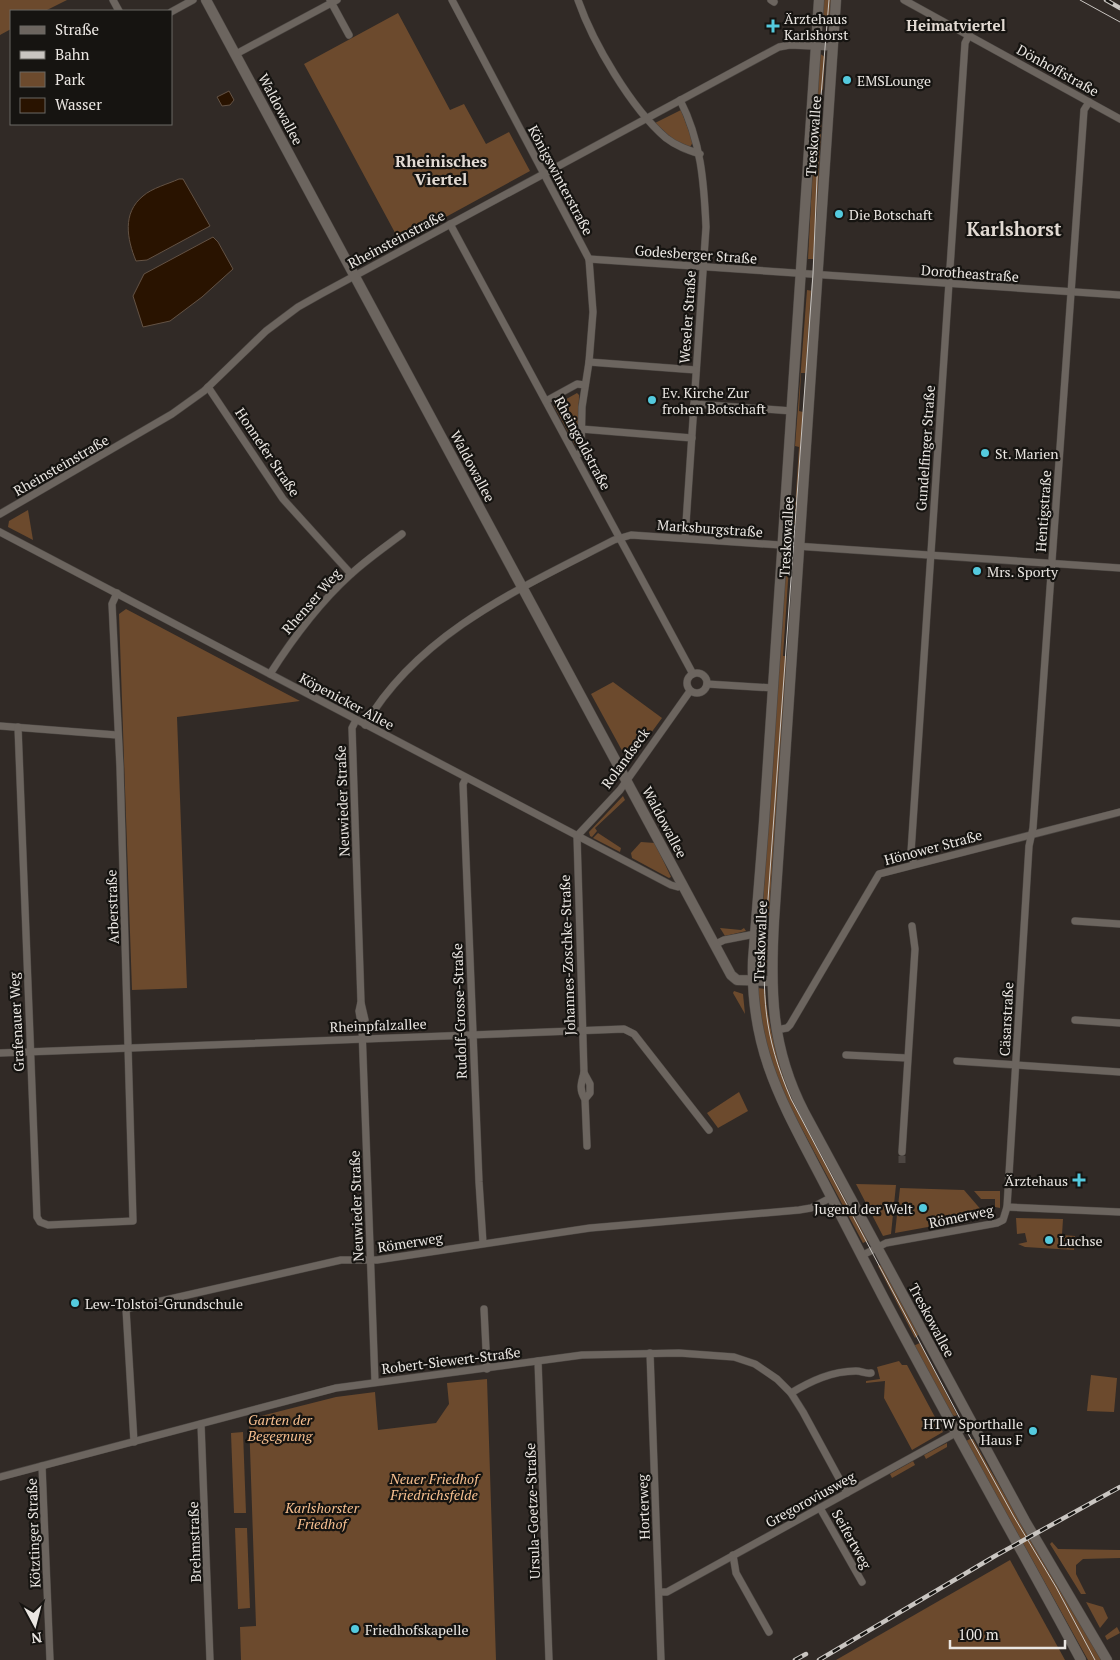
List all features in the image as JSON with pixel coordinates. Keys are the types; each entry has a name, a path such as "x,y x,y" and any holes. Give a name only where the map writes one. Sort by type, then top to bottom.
{"main road":[{"name":"Waldowallee","path":"206,0 731,975 737,980 771,981"},
{"name":"Treskowallee","path":"819,0 802,274 752,981 759,1030 771,1078 786,1111 861,1256 1081,1660"},
{"name":"Treskowallee","path":"836,0 771,981 776,1030 783,1064 793,1090 972,1424 1039,1545 1071,1596 1107,1660"}],"street":[{"path":"172,11 193,0"},
{"name":"Königswinterstraße","path":"452,0 589,259 592,312 589,362 585,385 580,452 576,455"},
{"path":"578,0 593,34 646,119 667,139 682,148 700,154"},
{"name":"Dönhoffstraße","path":"904,0 1120,119"},
{"path":"236,54 333,1 349,35"},
{"name":"Gundelfinger Straße","path":"914,864 911,852 930,555 965,43 969,35"},
{"name":"Rheinsteinstraße","path":"0,514 154,426 208,387 266,331 298,307 778,47 790,45 833,48"},
{"name":"Weseler Straße","path":"680,100 690,121 700,154 705,188 706,227 685,538"},
{"name":"Hentigstraße","path":"1033,833 1084,110 1089,102"},
{"name":"Rheingoldstraße","path":"450,224 693,674"},
{"name":"Godesberger Straße","path":"589,259 802,274"},
{"path":"802,274 818,275"},
{"name":"Dorotheastraße","path":"818,275 1120,295"},
{"path":"589,362 696,370"},
{"path":"546,401 577,384 585,385"},
{"name":"Honnefer Straße","path":"208,387 283,499 351,574"},
{"path":"694,404 792,411"},
{"path":"582,429 692,438"},
{"name":"Köpenicker Allee","path":"0,532 673,886 682,884"},
{"name":"Rhenser Weg","path":"270,674 306,623 351,574 402,534"},
{"name":"Marksburgstraße","path":"365,725 398,679 434,645 473,616 620,537 631,535 685,538 1120,568"},
{"name":"Arberstraße","path":"117,593 112,604 122,846 133,1220"},
{"path":"693,674 702,674 707,684"},
{"name":"Rolandseck","path":"577,836 620,790 690,691 687,682 693,674"},
{"path":"707,684 773,688"},
{"path":"690,691 695,694 702,693 707,684"},
{"name":"Neuwieder Straße","path":"356,720 352,728 361,1002 359,1011 363,1038 375,1382"},
{"path":"0,726 117,735"},
{"name":"Grafenauer Weg","path":"18,727 29,1052 37,1218 48,1225 133,1220"},
{"name":"Rudolf-Grosse-Straße","path":"466,778 463,784 483,1242"},
{"name":"Hönower Straße","path":"776,1030 787,1028 790,1025 877,875 1033,833 1120,812"},
{"name":"Cäsarstraße","path":"1007,1207 1029,846 1033,833"},
{"name":"Johannes-Zoschke-Straße","path":"577,836 584,1073 590,1084 590,1093 585,1099 587,1146"},
{"path":"1075,921 1120,924"},
{"path":"902,1152 915,949 912,926"},
{"path":"714,945 724,940 755,934"},
{"path":"1075,1020 1120,1023"},
{"name":"Rheinpfalzallee","path":"0,1053 363,1038 630,1030 709,1130"},
{"path":"846,1055 908,1058"},
{"path":"957,1061 1120,1072"},
{"name":"Römerweg","path":"134,1442 126,1309 341,1260 370,1261 483,1242 608,1226 800,1210 811,1208 832,1197"},
{"name":"Römerweg","path":"861,1256 893,1241 997,1223 1003,1220 1007,1207 1120,1212"},
{"path":"484,1309 487,1369"},
{"name":"Horterweg","path":"650,1353 661,1660"},
{"name":"Robert-Siewert-Straße","path":"0,1477 336,1388 582,1355 697,1353 744,1360 778,1378 791,1393 847,1493"},
{"name":"Ursula-Goetze-Straße","path":"538,1361 550,1660"},
{"path":"791,1393 816,1379 837,1373 859,1370 866,1374 871,1373"},
{"name":"Brehmstraße","path":"201,1424 210,1660"},
{"name":"Gregoroviusweg","path":"659,1592 667,1592 972,1424"},
{"name":"Kötztinger Straße","path":"42,1466 50,1660"},
{"name":"Seifertweg","path":"820,1508 862,1582"},
{"path":"733,1556 736,1573 769,1632"}],"green space":[{"path":"0,0 67,0 47,10 10,10 10,30 0,35"},
{"path":"822,0 832,0 831,24 822,24"},
{"path":"398,13 450,110 464,104 486,144 509,132 530,171 400,242 304,64"},
{"path":"819,53 825,57 823,89 816,101"},
{"path":"681,110 693,142 690,147 674,140 655,123"},
{"path":"822,110 815,259 808,259 815,125"},
{"path":"807,290 813,291 807,373 801,373 799,411 803,412 805,408 796,524 794,524 799,447 795,446"},
{"path":"577,393 579,395 578,445 575,445 554,406"},
{"path":"28,510 33,540 8,527 9,521"},
{"path":"786,566 789,566 783,656 787,656 769,916 762,915"},
{"path":"126,609 300,701 177,717 187,988 132,990 119,614"},
{"path":"613,682 662,718 634,756 625,756 591,694"},
{"path":"623,796 625,800 595,828 597,831 592,837 590,836 589,832"},
{"path":"598,833 621,848 620,852 593,838"},
{"path":"641,842 655,843 671,877 669,878 632,858 631,853"},
{"path":"720,928 741,930 744,928 746,931 725,936"},
{"path":"759,941 768,947 767,963 758,962"},
{"path":"758,988 765,989 769,1023 789,1088 819,1150 869,1240 863,1243 779,1086 762,1030"},
{"path":"734,991 743,994 745,1014 733,993"},
{"path":"739,1092 748,1111 718,1128 707,1113"},
{"path":"856,1184 896,1185 891,1234 883,1236"},
{"path":"900,1188 964,1190 983,1212 983,1217 895,1233"},
{"path":"974,1191 1000,1191 1000,1208 995,1207 995,1199 981,1199"},
{"path":"1016,1218 1063,1219 1062,1235 1075,1236 1074,1250 1025,1247 1018,1244 1027,1242 1025,1233 1017,1234"},
{"path":"878,1266 883,1266 920,1333 915,1338"},
{"path":"920,1343 957,1415 955,1416 952,1415 913,1346"},
{"path":"899,1361 902,1365 907,1365 943,1432 912,1450 884,1398 885,1381 866,1383 866,1381 880,1379 877,1367"},
{"path":"1091,1375 1117,1378 1114,1412 1087,1411"},
{"path":"487,1379 496,1660 241,1660 240,1627 256,1626 249,1419 336,1397 375,1392 378,1430 436,1423 449,1404 447,1383"},
{"path":"243,1432 246,1513 234,1513 231,1433"},
{"path":"973,1439 1102,1660 1088,1660 966,1441"},
{"path":"947,1443 947,1447 926,1459 924,1455"},
{"path":"913,1461 915,1465 892,1478 890,1474"},
{"path":"235,1528 247,1528 250,1608 238,1609"},
{"path":"1052,1542 1058,1549 1120,1550 1120,1558 1083,1559 1076,1565 1076,1574 1086,1594 1081,1594 1050,1544"},
{"path":"1010,1560 1065,1660 836,1660"},
{"path":"1086,1602 1103,1607 1108,1618 1100,1628"},
{"path":"1117,1627 1120,1633 1107,1640 1105,1636"}],"water":[{"path":"229,91 234,100 230,105 222,106 217,97"},
{"path":"183,179 210,226 147,260 136,261 130,244 128,227 132,210 136,203 147,193"},
{"path":"213,237 218,242 233,269 202,297 170,321 143,327 133,296 144,274"}],"tunnel":[{"path":"902,1152 902,1163"}],"tram line":[{"path":"829,0 820,108 813,274 766,927 764,973 766,1014 775,1054 791,1099 965,1428 1014,1517 1056,1587 1095,1660"},
{"path":"1080,0 1120,22"}],"railway":[{"path":"1106,0 1120,8"},
{"path":"819,1660 995,1556 1120,1487"},
{"path":"795,1660 806,1654"}],"place":[{"name":"Ärztehaus Karlshorst","path":"773,26"},
{"name":"EMSLounge","path":"847,80"},
{"name":"Die Botschaft","path":"839,214"},
{"name":"Ev. Kirche Zur frohen Botschaft","path":"652,400"},
{"name":"St. Marien","path":"985,453"},
{"name":"Mrs. Sporty","path":"977,571"},
{"name":"Ärztehaus","path":"1079,1180"},
{"name":"Jugend der Welt","path":"923,1208"},
{"name":"Luchse","path":"1049,1240"},
{"name":"Lew-Tolstoi-Grundschule","path":"75,1303"},
{"name":"HTW Sporthalle Haus F","path":"1033,1431"},
{"name":"Friedhofskapelle","path":"355,1629"}],"district":[{"name":"Heimatviertel","path":"956,25"},
{"name":"Rheinisches Viertel","path":"441,170"},
{"name":"Karlshorst","path":"1014,228"}],"park label":[{"name":"Garten der Begegnung","path":"280,1428"},
{"name":"Neuer Friedhof Friedrichsfelde","path":"434,1486"},
{"name":"Karlshorster Friedhof","path":"322,1515"}]}
